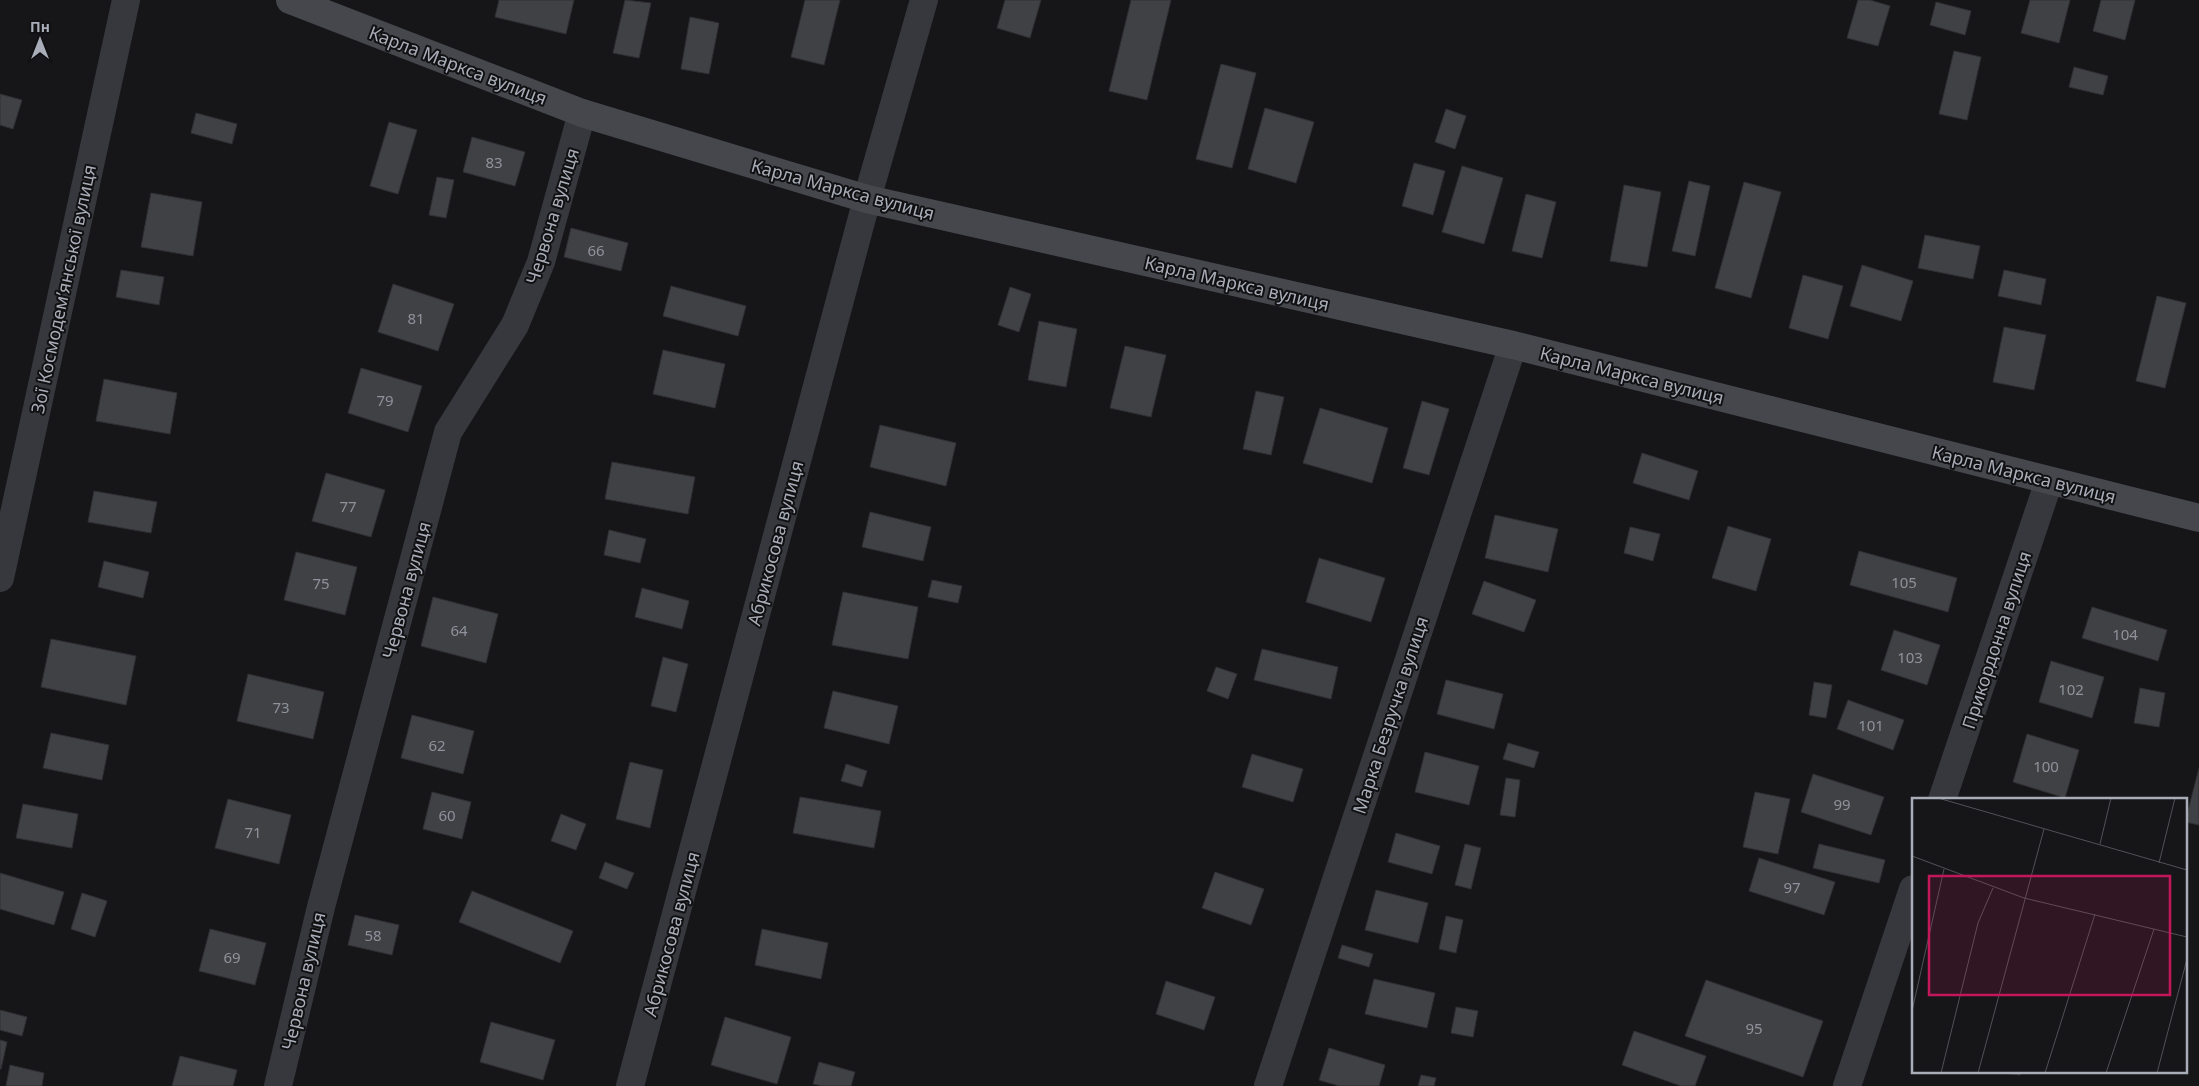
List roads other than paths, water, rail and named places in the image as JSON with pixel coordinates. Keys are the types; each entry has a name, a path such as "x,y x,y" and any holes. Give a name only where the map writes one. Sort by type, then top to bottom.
{"street":[{"name":"Зої Космодем’янської вулиця","path":"0,578 126,0"},
{"name":"Карла Маркса вулиця","path":"290,0 582,113 867,200 1514,345 2199,518"},
{"name":"Абрикосова вулиця","path":"630,1086 867,200 924,0"},
{"name":"Червона вулиця","path":"278,1086 321,907 448,432 515,325 542,262 582,113"},
{"name":"Марка Безручка вулиця","path":"1268,1086 1514,345"},
{"name":"Прикордонна вулиця","path":"1943,798 2049,480"},
{"path":"1847,1086 1912,892"}]}
